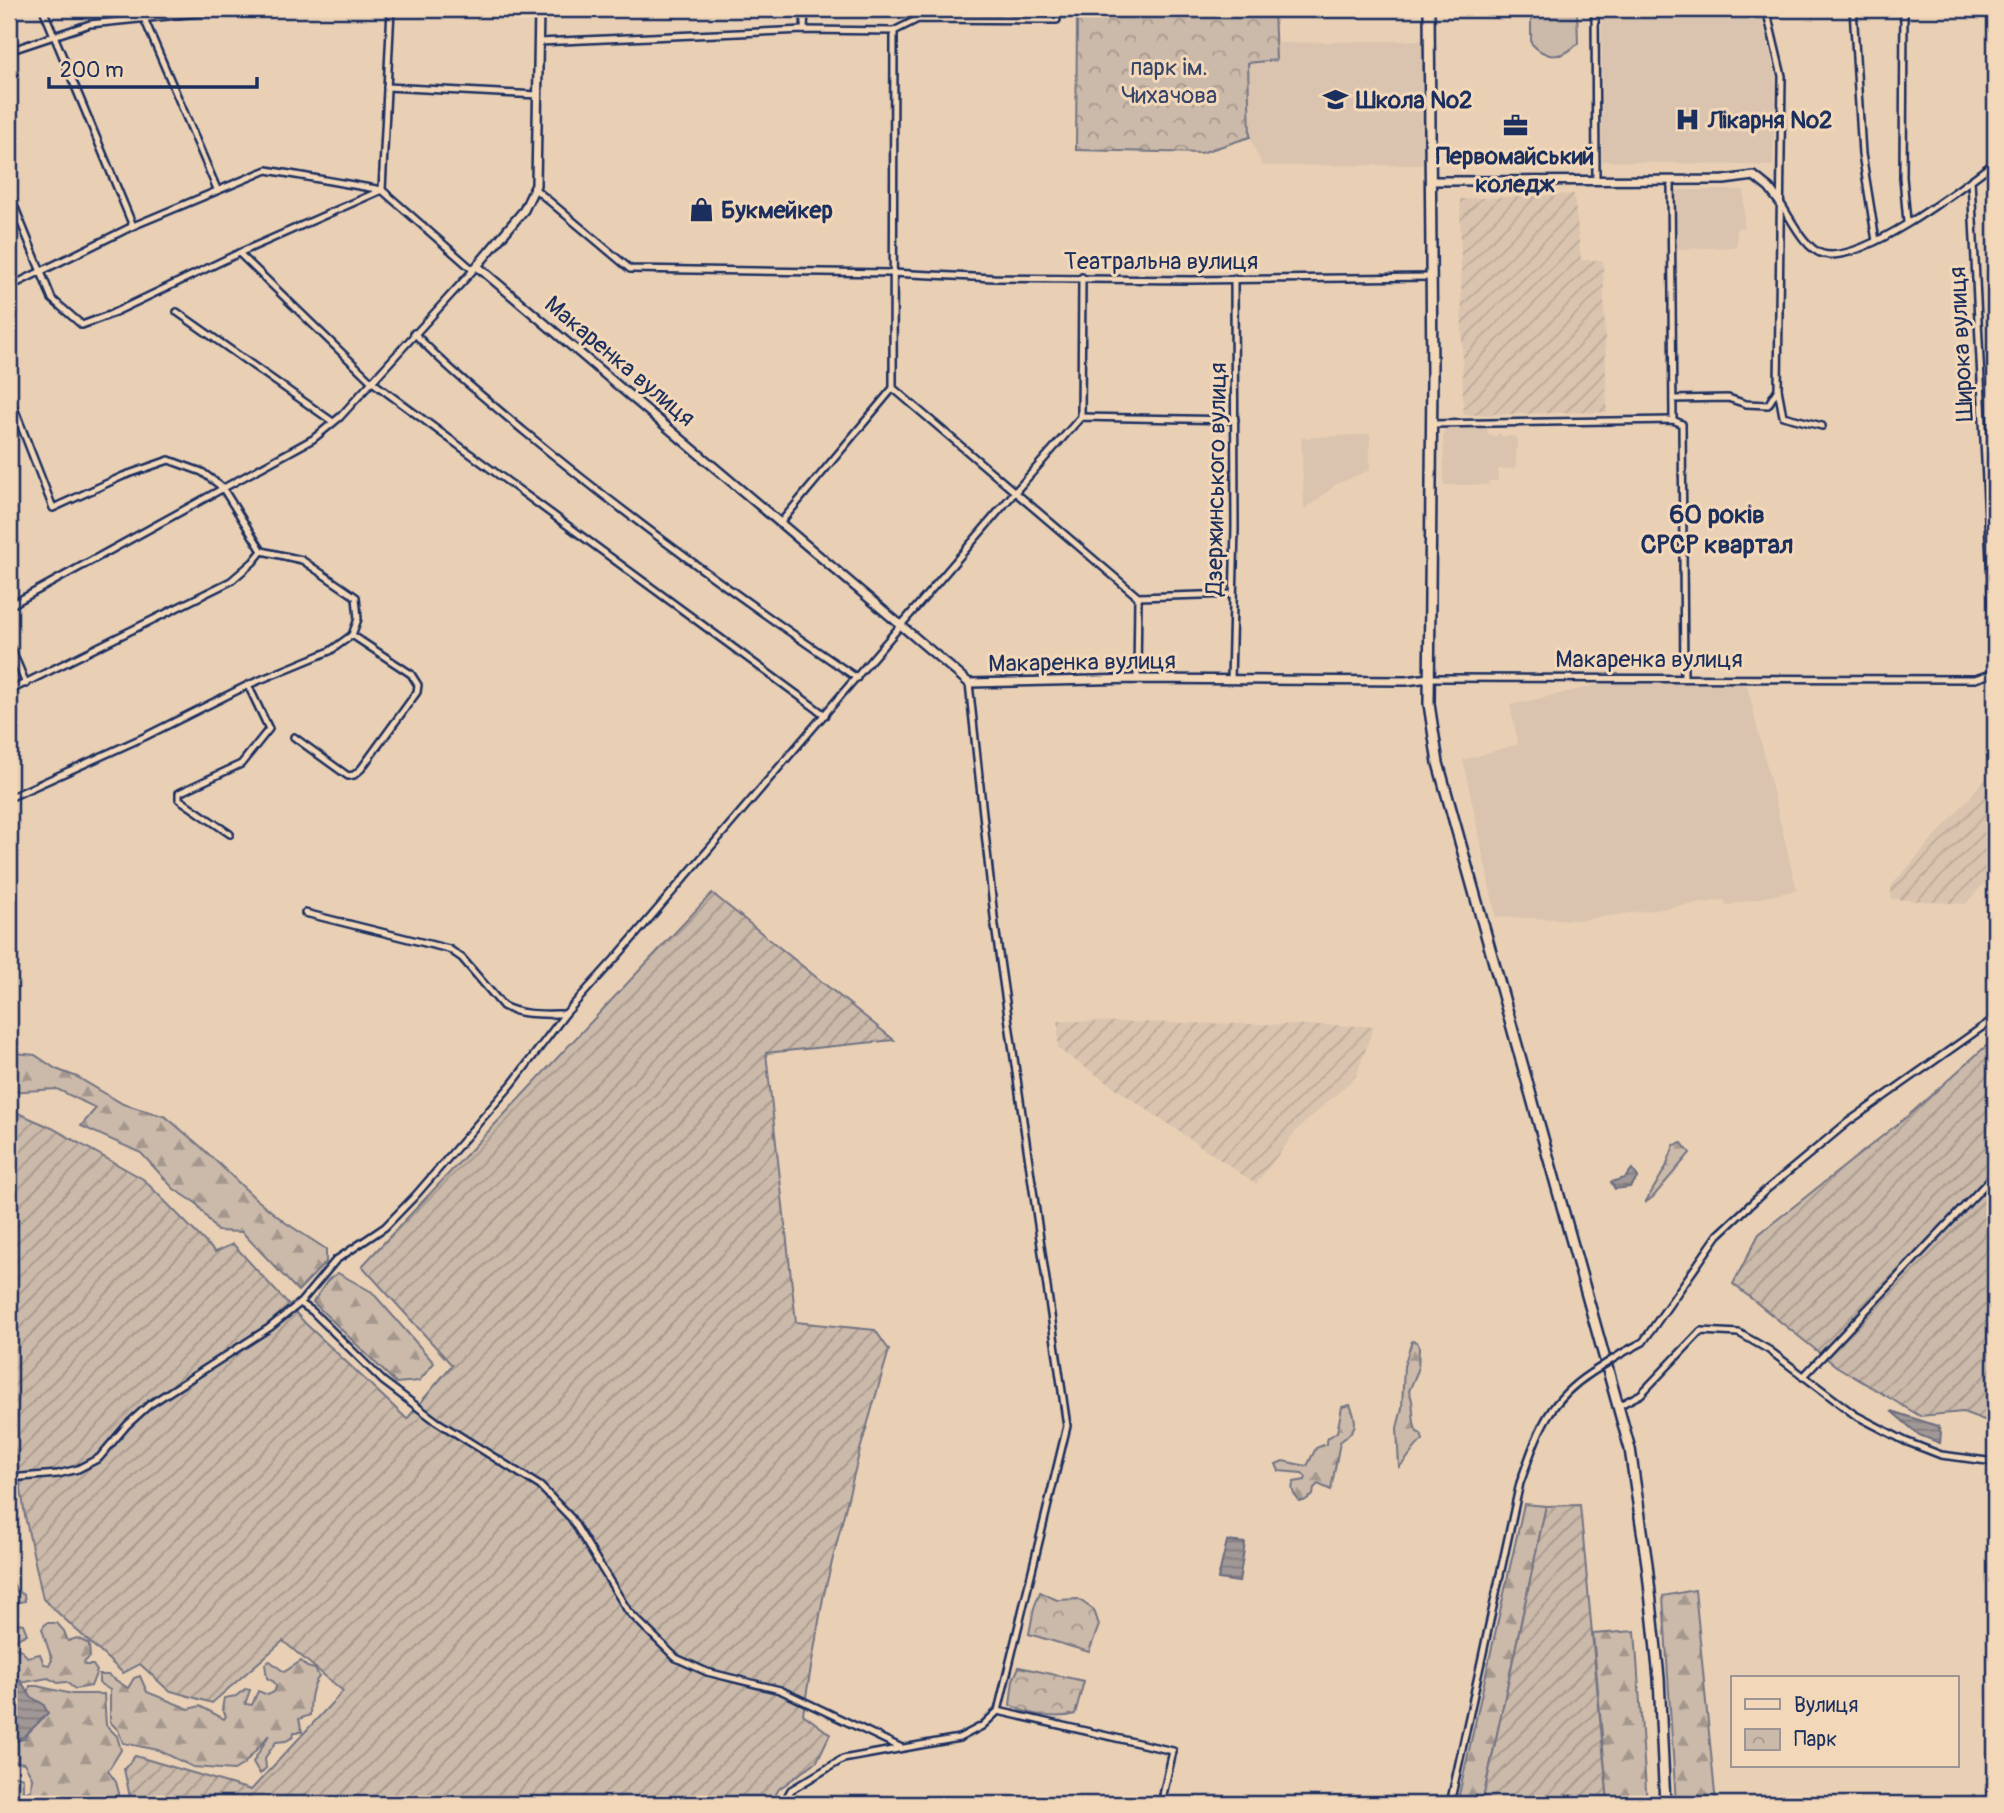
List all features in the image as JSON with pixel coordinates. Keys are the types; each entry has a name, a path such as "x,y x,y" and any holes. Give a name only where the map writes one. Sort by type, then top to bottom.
{"main road":[{"path":"1429,9 1432,424 1429,704 1438,763 1630,1449 1647,1564 1659,1678 1665,1804"}],"street":[{"path":"43,9 133,226"},
{"path":"140,9 217,190"},
{"path":"9,51 90,24 237,9"},
{"path":"382,190 391,9"},
{"path":"9,606 313,439 333,422 475,268 524,209 535,189 538,9"},
{"path":"804,30 805,9"},
{"path":"1595,9 1596,180"},
{"path":"1766,9 1782,76 1778,389 1783,416 1822,426"},
{"path":"1853,9 1862,154 1876,242"},
{"path":"1904,9 1903,177 1907,222"},
{"path":"539,43 804,30 894,31 918,19 1057,20"},
{"path":"781,522 893,388 891,273 894,31"},
{"path":"387,87 538,96"},
{"path":"1430,181 1724,180 1754,176 1769,188 1801,237 1821,254 1844,254 1876,242 1995,162"},
{"path":"9,287 133,226 267,170 382,190 475,268"},
{"path":"1671,180 1673,420"},
{"name":"Широка вулиця","path":"1971,180 1995,660 1991,674"},
{"name":"Театральна вулиця","path":"535,189 630,269 891,273 995,278 1431,276"},
{"path":"9,193 52,299 82,324 109,315 239,253 382,190"},
{"path":"239,253 371,381 825,715"},
{"name":"Макаренка вулиця","path":"475,268 781,522 969,683 1137,678 1406,681 1429,678 1975,679 1991,674"},
{"path":"9,1478 58,1475 78,1469 99,1458 127,1425 149,1405 269,1328 300,1303 336,1260 385,1227 415,1196 512,1084 565,1014 1081,417 1082,277"},
{"name":"Дзержинського вулиця","path":"1231,680 1234,279"},
{"path":"177,312 333,422"},
{"path":"414,333 438,358 590,486 730,592 857,678"},
{"path":"893,388 1138,597 1233,594"},
{"path":"1673,398 1728,398 1746,404 1768,405 1778,389"},
{"path":"9,395 53,508 123,476 169,460 202,472 222,487 262,551 302,560 356,597 358,619 352,635 330,651 248,685 144,737 9,798"},
{"path":"1081,417 1235,420"},
{"path":"1432,424 1673,420 1682,424 1684,678"},
{"path":"9,691 231,581 262,551"},
{"path":"1137,678 1138,597"},
{"path":"294,737 348,776 354,775 417,692 418,685 411,674 352,635"},
{"path":"9,643 26,684"},
{"path":"783,1804 791,1790 843,1759 958,1738 982,1726 998,1711 1067,1426 995,926 969,683"},
{"path":"230,834 180,799 179,793 241,764 269,729 248,685"},
{"path":"305,913 449,949 462,958 503,1006 512,1011 527,1013 565,1014"},
{"path":"1450,1804 1520,1483 1537,1437 1554,1405 1567,1390 1591,1373 1643,1342 1718,1235 1766,1190 1848,1122 1995,1017"},
{"path":"1803,1377 1995,1174"},
{"path":"300,1303 312,1311 383,1381 436,1421 540,1486 571,1518 628,1611 676,1658 707,1672 780,1690 902,1748"},
{"path":"1618,1406 1641,1394 1701,1331 1739,1333 1769,1350 1855,1415 1905,1441 1941,1455 1995,1462"},
{"path":"998,1711 1173,1751 1161,1804"}],"shaded area":[{"path":"935,9 1058,9 1058,13 935,15"},
{"name":"Лікарня №2","path":"1602,9 1759,9 1776,78 1773,166 1602,161"},
{"name":"Школа №2","path":"1423,40 1423,165 1262,166 1250,137 1248,62 1276,59 1275,43"},
{"name":"Лікарня №2","path":"1676,190 1744,190 1744,228 1737,228 1737,247 1677,249"},
{"path":"1574,194 1581,260 1603,260 1607,412 1463,415 1460,199"},
{"path":"1487,425 1488,435 1514,436 1517,440 1516,465 1513,469 1498,469 1498,481 1489,481 1488,485 1444,485 1443,433 1446,428"},
{"path":"1370,434 1370,470 1337,484 1304,510 1301,438"},
{"path":"1607,683 1747,685 1797,890 1726,906 1724,900 1580,920 1496,917 1463,760 1518,744 1510,705"},
{"path":"1985,780 1995,785 1995,872 1965,904 1891,899 1891,886"},
{"path":"1058,1021 1374,1026 1356,1076 1297,1130 1256,1184 1058,1049"},
{"path":"1632,1169 1638,1177 1630,1187 1615,1189 1611,1182 1625,1178"},
{"path":"1891,1411 1938,1426 1941,1433 1940,1443 1919,1435"},
{"path":"1227,1541 1245,1543 1239,1582 1218,1579"},
{"path":"9,1662 31,1697 43,1704 48,1713 25,1736 9,1745"}],"green space":[{"name":"парк ім. Чихачова","path":"1063,9 1274,9 1276,60 1248,63 1250,137 1201,153 1076,150 1077,18 1063,17"},
{"path":"1531,9 1577,9 1578,43 1561,55 1549,55 1537,49 1531,43"},
{"path":"712,893 894,1040 766,1053 796,1322 875,1330 889,1350 860,1450 823,1598 803,1714 830,1734 817,1761 779,1789 770,1804 129,1804 124,1769 135,1756 251,1790 343,1691 283,1641 212,1703 168,1690 140,1664 123,1673 43,1599 25,1516 15,1449 9,1438 9,1109 52,1128 143,1179 215,1252 233,1244 306,1324 407,1419 452,1365 362,1266"},
{"path":"1995,1038 1995,1424 1963,1412 1920,1416 1836,1366 1733,1284 1759,1234 1909,1115"},
{"path":"9,1055 35,1055 123,1104 166,1117 256,1199 326,1249 326,1262 298,1291 242,1232 217,1231 196,1203 174,1189 141,1153 81,1126 96,1108 57,1089 9,1092"},
{"path":"1682,1143 1690,1153 1645,1203 1666,1167 1674,1145"},
{"path":"338,1273 372,1292 434,1363 419,1381 396,1383 313,1302 328,1280"},
{"path":"1412,1341 1417,1342 1419,1347 1418,1370 1409,1391 1415,1427 1423,1440 1399,1467 1397,1428 1402,1408 1404,1366"},
{"path":"1350,1405 1355,1422 1350,1434 1340,1442 1331,1490 1318,1484 1313,1495 1299,1501 1292,1487 1294,1482 1305,1480 1306,1477 1302,1473 1279,1471 1276,1464 1283,1461 1307,1466 1316,1448 1326,1444 1328,1438 1337,1432 1342,1407"},
{"path":"1524,1504 1546,1506 1482,1804 1457,1804"},
{"path":"1580,1505 1608,1804 1482,1804 1546,1506"},
{"path":"9,1583 13,1583 17,1591 24,1595 25,1601 9,1604"},
{"path":"1695,1590 1716,1804 1676,1804 1663,1596"},
{"path":"1040,1592 1057,1600 1078,1599 1094,1610 1099,1625 1089,1652 1029,1634"},
{"path":"17,1623 23,1624 27,1634 15,1640 15,1648 22,1650 27,1657 40,1654 44,1664 49,1665 52,1660 42,1629 46,1623 57,1623 68,1641 77,1638 89,1644 90,1657 84,1662 85,1665 93,1665 97,1671 91,1686 75,1689 66,1682 58,1683 48,1678 20,1683 9,1670 9,1628"},
{"path":"1635,1631 1647,1804 1608,1804 1593,1634"},
{"path":"270,1661 284,1672 301,1661 307,1667 315,1669 319,1676 311,1695 310,1715 299,1719 302,1732 294,1732 293,1737 286,1741 276,1742 265,1758 266,1768 260,1774 253,1762 269,1735 244,1764 234,1770 193,1767 158,1750 123,1743 118,1730 110,1722 110,1690 99,1683 99,1675 108,1675 128,1688 134,1678 140,1676 147,1692 189,1709 200,1706 224,1719 224,1698 236,1696 245,1689 250,1690 245,1704 252,1705 258,1691 268,1695 274,1692 276,1687 274,1682 267,1678 265,1664"},
{"path":"1019,1667 1084,1681 1075,1714 1042,1715 1010,1705 1013,1680"},
{"path":"30,1686 72,1694 104,1694 106,1725 117,1736 121,1750 108,1771 116,1782 119,1793 111,1804 9,1804 9,1774 23,1778 23,1794 31,1790 32,1777 24,1763 12,1761 9,1751 11,1742 25,1739"}],"place":[{"name":"Школа №2","path":"1336,100"},
{"name":"Лікарня №2","path":"1688,120"},
{"name":"Первомайський коледж","path":"1515,125"},
{"name":"Букмейкер","path":"701,210"}],"district":[{"name":"60 років СРСР квартал","path":"1717,529"}]}
